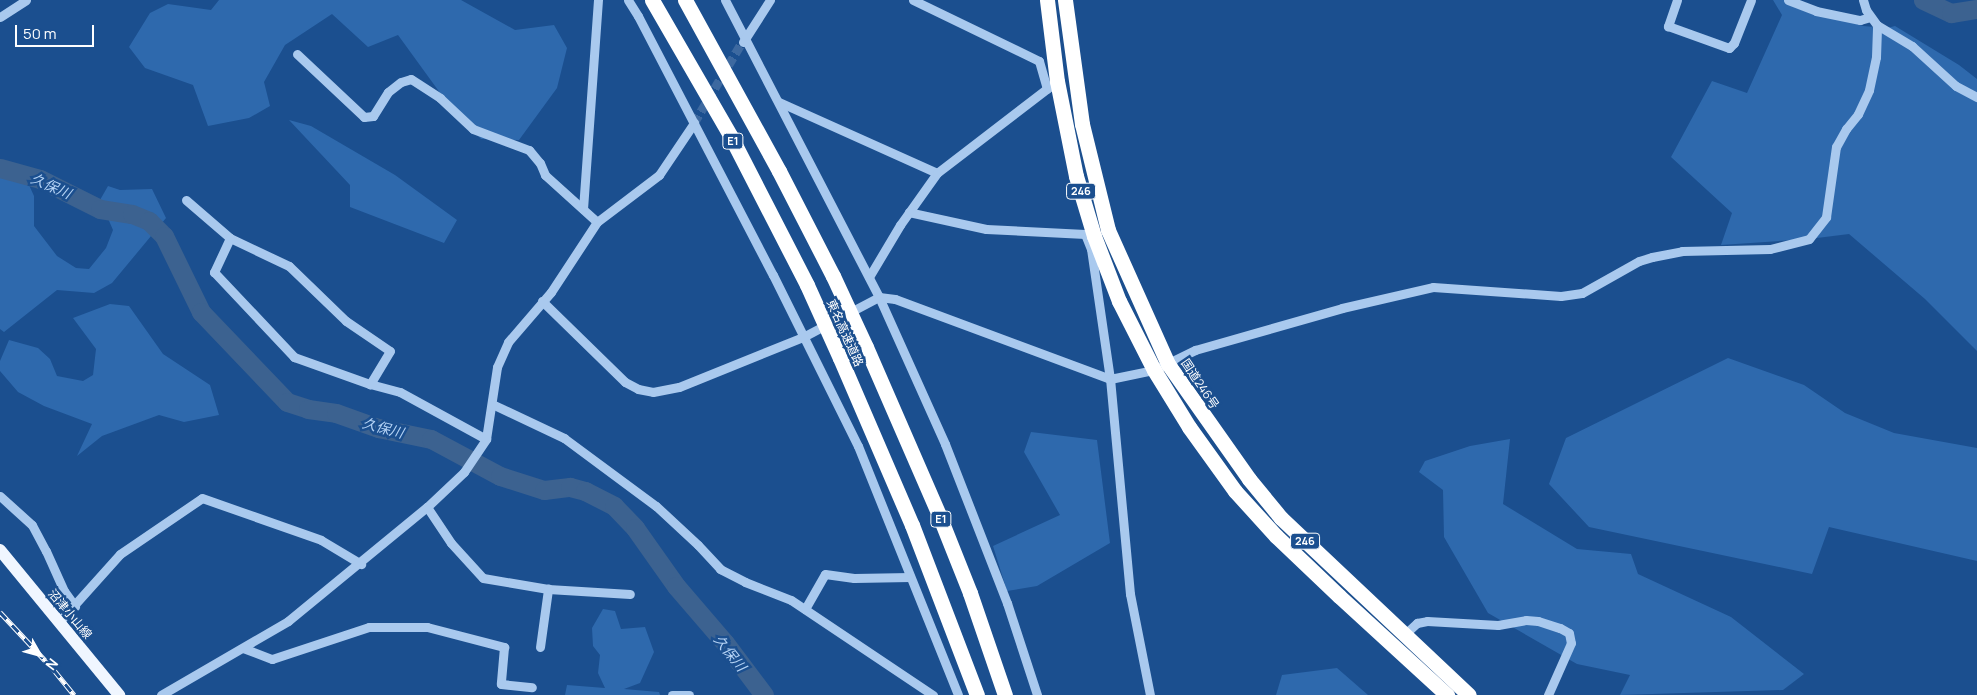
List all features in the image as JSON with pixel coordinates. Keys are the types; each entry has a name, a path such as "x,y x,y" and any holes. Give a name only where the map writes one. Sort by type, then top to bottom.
{"highway":[{"name":"東名高速道路","path":"652,0 731,137 807,286 912,525 977,695"},
{"name":"東名高速道路","path":"685,0 775,163 833,276 866,347 970,593 1005,695"},
{"name":"246","path":"1047,0 1052,85 1076,176 1094,236 1119,301 1154,370 1189,427 1235,491 1276,536 1332,590 1447,695"},
{"name":"国道246号","path":"1065,0 1082,124 1108,230 1168,364 1249,479 1281,518 1469,695"}],"main road":[{"name":"沼津小山線","path":"0,550 115,694"}],"street":[{"path":"0,17 26,0"},
{"path":"583,209 598,0"},
{"path":"628,0 694,123 858,446 958,695"},
{"path":"725,0 744,40 779,102 879,297 948,452 1007,603 1037,695"},
{"path":"744,40 770,0"},
{"path":"869,277 909,212 937,173 1052,85 1039,60 913,0"},
{"path":"1677,0 1668,26 1729,48 1734,43 1752,0"},
{"path":"1788,0 1816,11 1860,20 1870,17"},
{"path":"1863,0 1870,17 1876,25 1912,46 1956,86 1977,97"},
{"path":"542,302 625,382 638,389 653,392 679,387 803,337 879,297 895,299 1110,379 1154,370 1194,350 1342,308 1433,287 1560,296 1582,293 1639,261 1652,257 1682,251 1770,249 1809,239 1826,217 1836,147 1846,129 1858,114 1869,90 1876,57 1876,25"},
{"path":"297,54 364,117 373,116 388,92 401,82 411,79 440,98 473,129 530,150 540,163 545,175 597,222"},
{"path":"779,102 937,173"},
{"path":"161,695 288,621 360,564 427,507 464,472 486,439 497,367 502,353 542,302 597,222 659,175 694,123"},
{"path":"186,200 230,238 289,266 346,321 390,351 370,384"},
{"path":"909,212 986,229 1085,234 1091,249 1110,379 1130,594 1150,695"},
{"path":"230,238 214,272 294,357 370,384 400,392 486,439"},
{"path":"492,404 564,438 656,506 698,545 720,569 745,582 791,600 933,695"},
{"path":"0,496 32,525 46,550 64,591 75,606"},
{"path":"59,622 120,554 202,498 321,540 360,564"},
{"path":"427,507 451,543 483,578 548,590 630,594"},
{"path":"805,609 825,574 854,578 910,577"},
{"path":"540,647 548,590"},
{"path":"1404,635 1417,623 1427,621 1498,625 1538,620 1560,628 1569,633 1571,643 1548,695"},
{"path":"243,648 272,659 369,628 427,627 504,647 501,684 532,687"},
{"path":"672,695 689,695"}],"shaded area":[{"path":"219,0 461,0 515,30 554,25 567,48 557,88 519,140 481,139 451,108 398,35 368,47 332,14 285,45 264,82 270,106 249,118 208,126 193,85 145,68 129,47 150,13 168,4 211,10"},
{"path":"1773,0 1791,0 1863,26 1887,28 1895,26 1959,65 1977,79 1977,351 1925,299 1849,234 1809,239 1721,245 1732,213 1671,157 1712,81 1747,93 1782,15"},
{"path":"289,120 311,126 395,175 457,220 444,243 350,207 350,185"},
{"path":"0,177 29,185 34,196 34,226 57,256 76,268 89,269 106,248 113,230 100,200 108,186 120,190 152,189 166,218 112,283 94,293 57,290 4,332 0,329"},
{"path":"110,304 129,306 163,354 210,385 219,415 184,422 159,415 102,436 77,456 92,424 44,406 18,392 0,371 0,361 9,340 38,348 50,359 57,376 83,381 93,375 96,349 73,318"},
{"path":"1728,358 1804,385 1845,413 1894,433 1977,448 1977,561 1829,527 1812,574 1589,527 1549,484 1566,438"},
{"path":"1031,432 1097,440 1110,543 1037,586 1007,591 993,546 1060,515 1024,452"},
{"path":"1510,439 1503,504 1577,549 1631,554 1638,574 1731,617 1804,674 1783,690 1620,695 1630,675 1577,664 1488,613 1444,537 1443,490 1419,472 1425,461 1470,446"},
{"path":"603,609 615,611 621,629 645,627 654,652 640,683 624,689 659,692 660,695 565,695 567,685 605,688 598,673 600,655 593,646 592,628"},
{"path":"1337,668 1368,695 1276,695 1282,675"}],"waterway":[{"path":"1923,0 1951,13 1977,9"},
{"name":"久保川","path":"0,168 40,179 100,209 132,214 149,221 164,236 201,312 287,402 308,409 336,413 378,428 431,439 500,476 544,490 570,487 585,491 614,506 635,528 676,586 725,643 764,695"}],"tunnel":[{"path":"694,123 742,42"}],"railway":[{"path":"0,612 54,670 74,695"}]}
